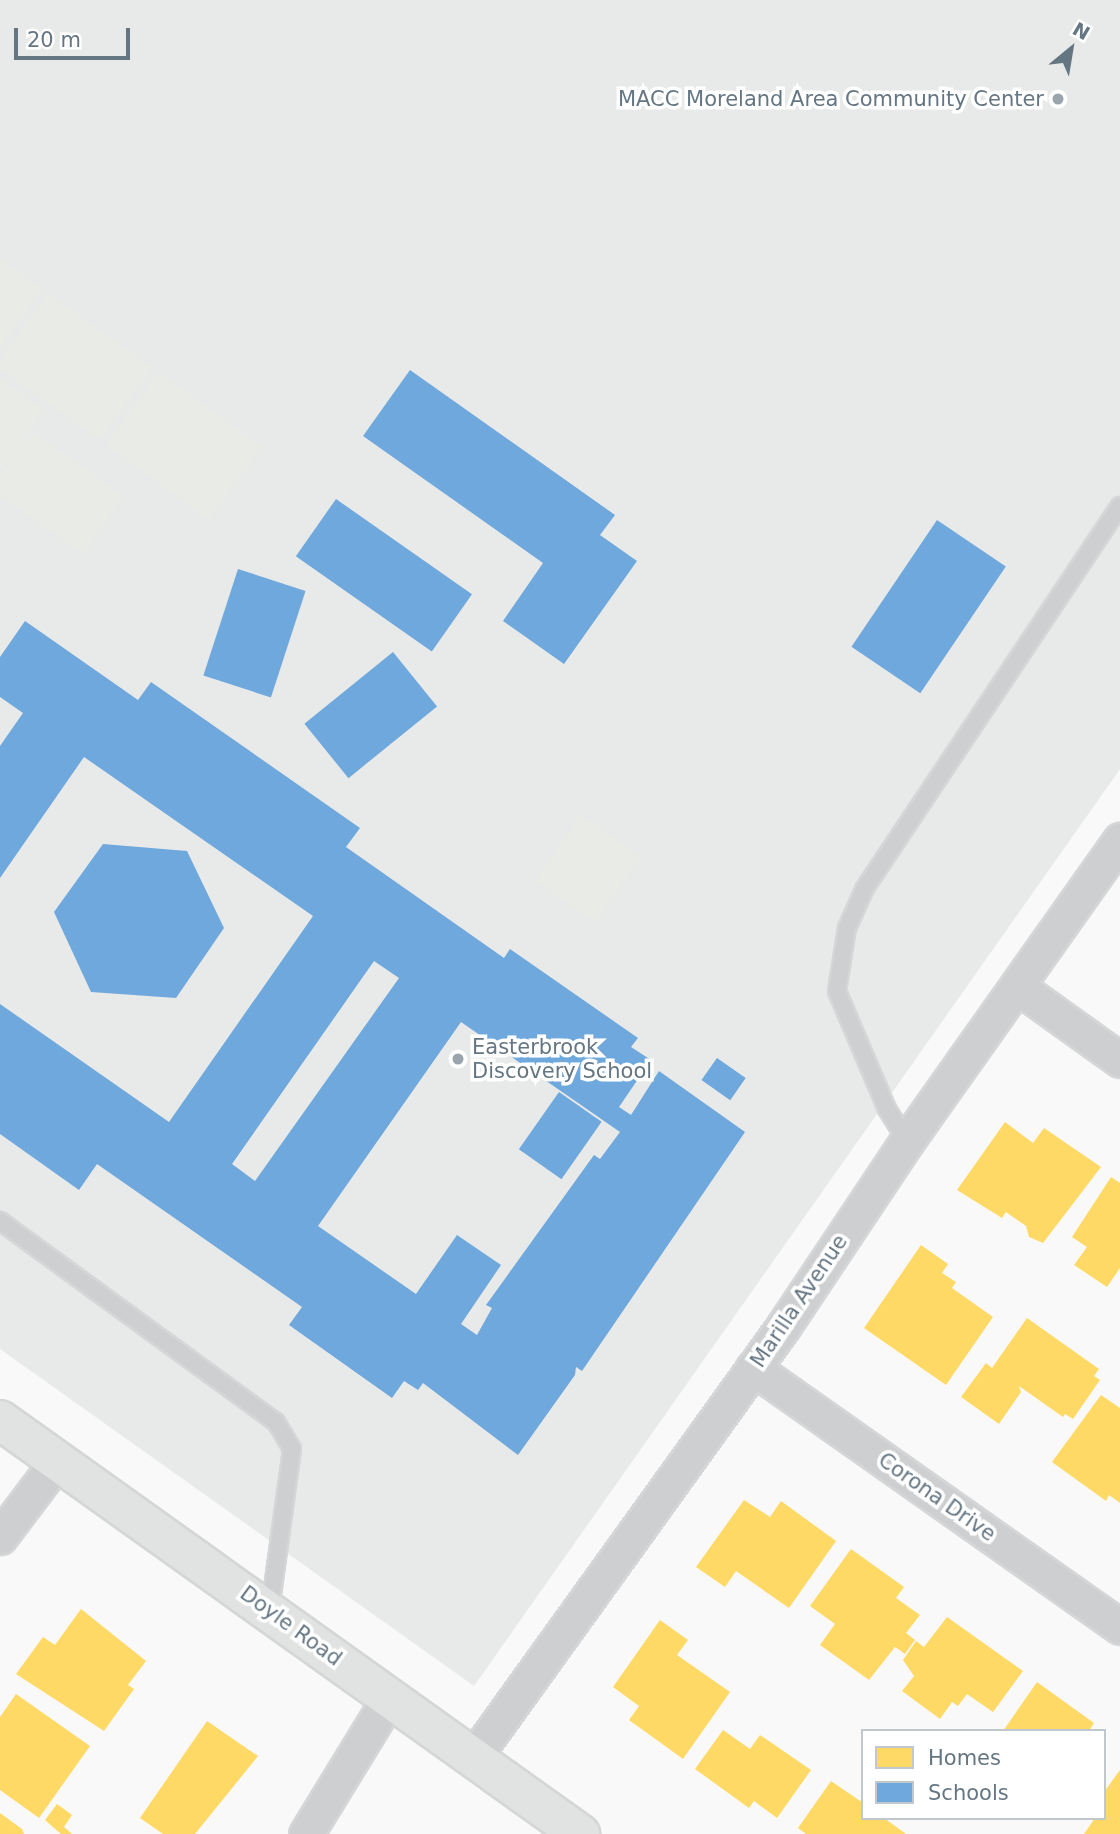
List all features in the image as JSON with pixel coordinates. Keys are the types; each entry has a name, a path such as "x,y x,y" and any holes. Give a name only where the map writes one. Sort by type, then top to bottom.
{"main road":[{"name":"Doyle Road","path":"0,1420 270,1610 580,1834"}],"street":[{"name":"Marilla Avenue","path":"473,1758 753,1368 906,1141 1120,840"},
{"path":"1018,987 1120,1060"},
{"name":"Corona Drive","path":"753,1368 1120,1627"},
{"path":"0,1537 58,1460"},
{"path":"306,1834 390,1697"}],"lane":[{"path":"906,1141 873,1081 837,991 847,929 865,888 1120,506"},
{"path":"0,1221 276,1422 292,1449 270,1610"}],"shaded area":[{"name":"Easterbrook Discovery School","path":"0,0 1120,0 1120,769 474,1686 0,1349"},
{"path":"0,259 42,289 0,348"},
{"path":"48,293 152,367 100,440 0,369 0,361"},
{"path":"159,372 262,447 209,519 106,445"},
{"path":"0,379 44,410 0,472"},
{"path":"32,431 124,496 83,554 0,495 0,476"},
{"path":"581,815 641,857 595,922 535,881"}],"building: Homes":[{"path":"1005,1122 1033,1143 1044,1128 1101,1167 1043,1243 1029,1237 1026,1226 1006,1212 1002,1218 957,1190"},
{"path":"1111,1177 1120,1183 1120,1268 1107,1287 1074,1265 1087,1247 1072,1237"},
{"path":"921,1245 948,1264 942,1273 956,1282 952,1288 993,1317 946,1385 864,1328"},
{"path":"1027,1318 1099,1369 1094,1376 1100,1380 1073,1419 1065,1414 1063,1417 1019,1386 1021,1392 999,1424 961,1397 986,1363 992,1368"},
{"path":"1101,1395 1120,1408 1120,1503 1109,1495 1106,1501 1052,1462"},
{"path":"744,1500 770,1517 781,1501 836,1541 789,1608 736,1571 725,1587 696,1567"},
{"path":"851,1549 904,1587 896,1598 920,1615 906,1633 915,1640 905,1654 895,1647 869,1680 820,1645 835,1624 810,1606"},
{"path":"81,1609 146,1661 128,1685 134,1689 104,1731 16,1674 43,1637 55,1645"},
{"path":"947,1617 1023,1671 993,1712 967,1694 958,1706 952,1702 940,1719 902,1691 914,1676 903,1660 916,1641 924,1647"},
{"path":"660,1620 688,1640 677,1655 730,1692 683,1759 629,1720 639,1706 613,1687"},
{"path":"1037,1682 1094,1723 1090,1729 1004,1729"},
{"path":"16,1694 90,1746 39,1818 0,1790 0,1717"},
{"path":"207,1721 258,1756 195,1834 163,1834 140,1818"},
{"path":"723,1730 750,1749 760,1735 811,1770 777,1818 754,1801 749,1808 695,1769"},
{"path":"1120,1770 1120,1834 1084,1834 1094,1820 1106,1820 1106,1789"},
{"path":"831,1781 861,1802 861,1820 887,1820 906,1834 806,1834 798,1828"},
{"path":"57,1804 72,1815 64,1827 72,1834 61,1834 45,1820"},
{"path":"0,1813 22,1829 24,1834 0,1834"}],"building: Schools":[{"path":"410,370 615,515 600,535 637,561 564,664 503,621 543,563 363,436"},
{"path":"336,499 472,594 432,652 296,556"},
{"path":"937,520 1006,566 920,693 851,647"},
{"path":"238,569 306,591 271,697 203,676"},
{"path":"25,621 138,700 151,682 360,828 346,847 504,958 510,949 638,1038 631,1047 651,1060 619,1107 631,1115 659,1071 745,1132 582,1371 576,1367 575,1375 518,1455 423,1383 418,1390 404,1381 392,1398 289,1325 302,1307 97,1164 79,1190 0,1134 0,1004 169,1122 313,916 84,757 0,878 0,746 23,713 0,697 0,657","holes":["374,961 399,978 255,1181 232,1164","461,1022 620,1132 600,1159 594,1155 486,1305 492,1308 477,1335 461,1324 501,1265 457,1235 416,1294 318,1226"]},
{"path":"393,652 437,706 348,778 304,724"},
{"path":"103,844 187,851 224,928 176,998 91,992 54,912"},
{"path":"717,1058 746,1078 730,1100 702,1080"},
{"path":"559,1092 602,1122 561,1179 519,1149"}],"place":[{"name":"MACC Moreland Area Community Center","path":"1058,99"},
{"name":"Easterbrook Discovery School","path":"458,1059"}]}
